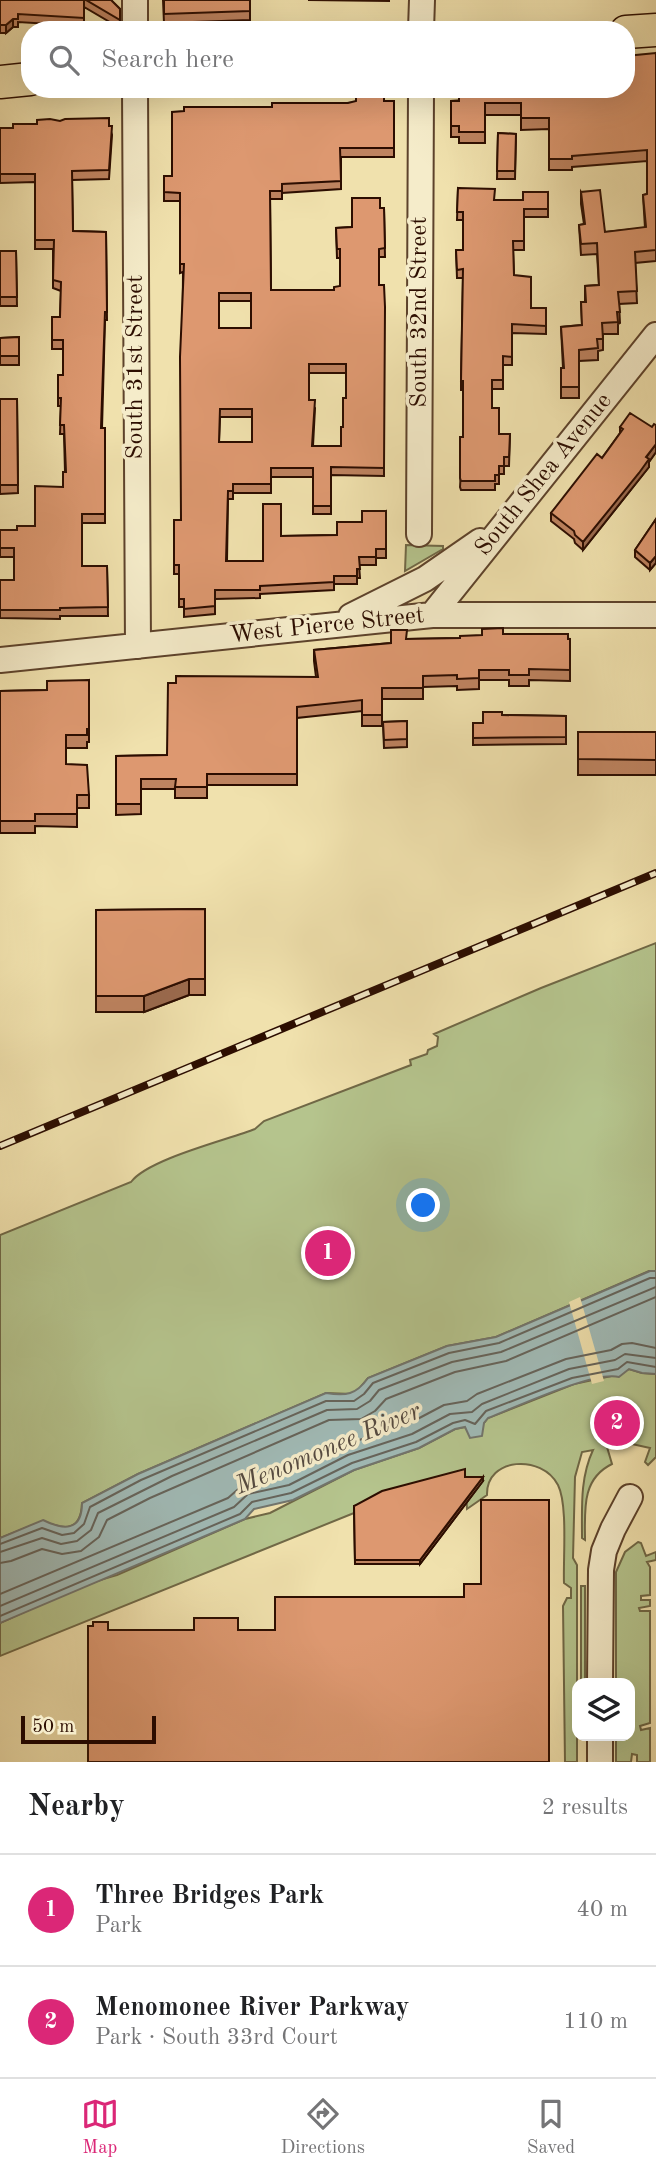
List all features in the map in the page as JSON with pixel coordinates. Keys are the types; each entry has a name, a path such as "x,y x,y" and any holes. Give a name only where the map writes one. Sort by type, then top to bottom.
{"main road":[{"path":"635,31 656,30"},
{"path":"0,82 21,80"}],"street":[{"path":"135,0 135,21"},
{"path":"421,21 422,0"},
{"name":"South 31st Street","path":"135,98 138,646"},
{"name":"South 32nd Street","path":"419,534 421,98"},
{"name":"South Shea Avenue","path":"432,615 656,335"},
{"path":"329,624 371,607 425,579 508,519"},
{"name":"West Pierce Street","path":"0,660 432,615 656,615"},
{"path":"600,1678 600,1570 613,1529 630,1497"},
{"path":"600,1741 600,1762"}],"green space":[{"path":"406,545 443,546 443,549 405,571"},
{"path":"656,943 656,1271 649,1271 496,1337 447,1346 368,1378 352,1394 326,1393 138,1474 82,1503 75,1524 64,1527 43,1521 0,1538 0,1235 131,1182 170,1158 255,1129 264,1121 411,1065 410,1060 427,1054 428,1050 437,1046 438,1037 434,1034"},
{"path":"629,1369 656,1374 656,1457 648,1465 645,1462 650,1448 632,1444 607,1447 612,1464 602,1470 590,1487 585,1507 585,1540 582,1538 583,1493 593,1450 582,1452 575,1477 573,1558 577,1565 577,1678 572,1678 572,1741 577,1741 577,1762 565,1762 563,1606 567,1598 571,1598 571,1588 564,1583 563,1505 558,1485 550,1475 540,1468 528,1465 516,1464 495,1473 489,1482 487,1495 467,1509 465,1474 354,1510 354,1513 0,1656 0,1623 43,1603 117,1575 245,1519 270,1513 354,1470 419,1448 455,1429 465,1427 468,1430 484,1423 488,1418 574,1384 616,1375"},
{"path":"638,1542 641,1543 646,1556 656,1552 656,1560 647,1562 650,1567 650,1595 641,1596 641,1600 650,1600 650,1606 639,1608 640,1611 650,1611 650,1723 640,1726 641,1730 650,1728 650,1762 637,1762 637,1755 632,1754 631,1762 616,1762 616,1741 635,1741 635,1678 616,1678 616,1572 625,1552"},
{"path":"581,1586 585,1586 585,1678 581,1678"}],"water":[{"name":"Menomonee River","path":"650,1271 656,1271 656,1374 629,1369 619,1377 592,1379 554,1391 488,1418 484,1423 482,1436 470,1438 465,1427 455,1429 419,1448 354,1470 293,1500 254,1509 245,1519 0,1623 0,1538 43,1520 64,1527 75,1524 79,1519 82,1503 138,1474 326,1393 350,1393 368,1378 447,1346 496,1337"}],"pier":[{"path":"580,1297 604,1381 592,1384 569,1302"}],"building":[{"path":"0,0 84,0 84,18 18,14 18,19 0,25"},
{"path":"86,0 111,0 120,9 120,20"},
{"path":"164,0 250,0 250,11 164,14"},
{"path":"656,53 656,250 635,252 637,291 618,292 618,322 602,323 603,339 597,339 598,348 579,350 579,387 561,387 561,368 564,368 561,327 582,325 581,302 586,302 585,286 599,285 597,243 581,244 579,225 585,224 581,192 600,190 605,232 646,227 643,195 647,194 647,150 572,156 572,159 549,159 549,118 521,118 521,103 485,103 485,132 459,132 459,126 451,126 451,101 459,101 459,98 635,98 635,55"},
{"path":"356,98 384,98 384,101 394,101 394,148 340,148 341,181 282,184 282,191 270,191 271,290 334,290 334,287 340,286 340,249 337,249 336,228 352,227 352,198 380,198 380,208 384,208 385,248 379,249 379,285 384,285 385,307 384,468 331,467 331,506 313,506 313,468 271,468 271,484 233,484 233,491 228,491 226,561 263,561 263,504 281,504 281,536 337,535 337,522 362,522 362,511 386,511 386,549 376,549 376,557 359,557 360,569 357,569 357,576 334,576 334,582 260,586 260,590 215,590 215,606 184,609 184,599 179,599 179,565 174,565 174,520 181,520 180,357 184,264 180,264 180,193 164,192 164,176 172,176 172,112 184,111 184,107 272,107 272,103 356,101","holes":["219,293 251,293 251,328 219,328","309,364 346,364 341,446 312,446 315,400 309,400","220,409 252,409 252,442 219,442"]},
{"path":"109,118 109,126 112,126 109,170 72,171 73,231 106,232 107,312 101,428 105,428 105,514 82,514 82,566 107,566 108,607 0,610 0,580 14,580 14,548 0,548 0,530 35,526 35,486 63,487 63,472 66,472 64,425 60,425 61,398 58,398 58,375 63,375 63,340 52,340 52,317 60,317 61,282 53,280 54,240 35,240 35,174 0,174 0,128 13,128 13,124 37,124 37,120"},
{"path":"498,133 516,134 515,171 497,171"},
{"path":"458,188 495,189 494,200 523,200 523,192 548,192 548,209 524,209 524,241 513,241 514,275 531,277 531,308 546,308 546,326 512,324 512,357 503,356 503,380 492,380 492,408 499,408 499,434 510,434 509,457 504,457 504,466 499,466 499,475 495,475 495,481 461,481 460,478 460,437 463,437 463,269 457,270 456,250 463,250 463,212 457,212"},
{"path":"0,251 16,251 17,297 0,297"},
{"path":"19,337 19,356 0,356 0,338"},
{"path":"0,399 17,399 18,485 0,485"},
{"path":"630,413 652,427 656,425 656,444 639,473 583,542 574,531 551,513 597,454 602,458 623,429 620,427"},
{"path":"656,519 656,556 650,563 635,550"},
{"path":"503,628 503,634 568,634 570,670 529,669 529,675 509,675 509,670 479,670 479,678 457,679 457,675 423,676 423,688 382,688 382,715 362,715 362,700 297,707 297,774 207,774 207,787 175,787 176,779 141,779 141,804 116,804 116,756 167,755 168,683 176,683 176,676 318,677 314,650 391,643 391,630 407,630 406,639 460,638 482,635 482,629"},
{"path":"89,680 89,729 87,735 66,735 66,764 87,765 89,795 77,795 77,814 35,814 35,821 0,821 0,691 47,690 47,681"},
{"path":"483,712 566,716 566,737 473,738 473,723 483,723"},
{"path":"407,721 407,739 384,740 383,722"},
{"path":"578,732 656,732 656,760 578,759"},
{"path":"205,909 205,979 189,979 144,996 96,996 96,910"},
{"path":"465,1469 465,1477 483,1477 420,1560 355,1560 354,1506 382,1491"},
{"path":"481,1500 549,1500 549,1762 88,1762 88,1626 93,1626 93,1622 108,1622 108,1630 194,1630 194,1618 238,1618 238,1630 275,1630 275,1597 464,1597 464,1584 481,1584"}],"railway":[{"path":"0,1146 656,873"}],"place":[{"name":"Three Bridges Park","path":"328,1253"},
{"name":"Menomonee River Parkway","path":"617,1423"}]}
